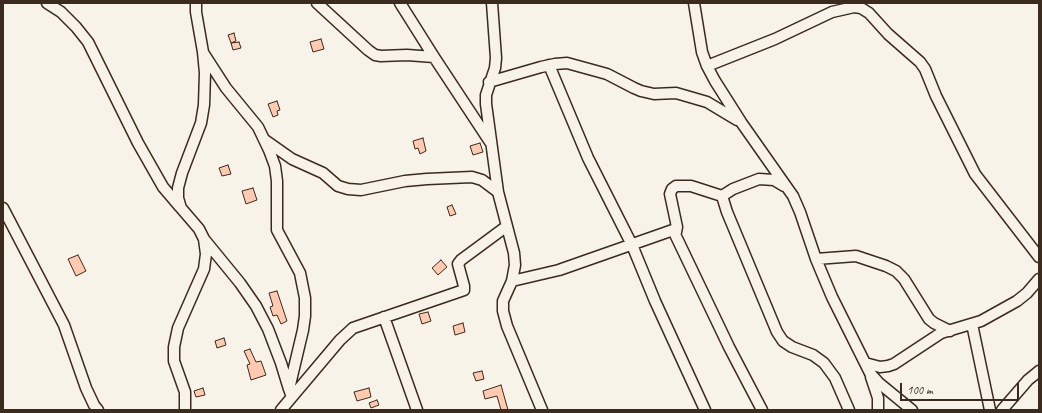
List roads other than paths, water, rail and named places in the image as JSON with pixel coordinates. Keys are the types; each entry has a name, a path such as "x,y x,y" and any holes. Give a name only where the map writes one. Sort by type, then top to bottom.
{"street":[{"path":"47,3 61,12 88,42 138,143 163,186 199,229 204,239 240,283 256,306 268,329 291,393"},
{"path":"181,208 178,198 178,188 182,173 201,123 204,105 205,73 196,3"},
{"path":"317,3 375,55 434,57"},
{"path":"400,3 491,144"},
{"path":"492,3 496,58 495,68 489,82 486,95 498,192 514,253 515,265 512,281 503,301 503,311 507,326 542,410"},
{"path":"694,3 702,52 707,66 714,81 741,122 787,187 800,212 816,259 832,297 870,373 878,398 878,410"},
{"path":"707,66 775,39 832,12 861,8 869,13 888,34 920,62 925,69 936,96 975,174 1039,257"},
{"path":"203,52 226,88 258,127 269,150 276,173 277,230 300,273 305,298 303,330 291,393"},
{"path":"489,82 548,65 567,63 607,74 634,88 654,94 676,93 707,102 741,122"},
{"path":"548,65 588,158 632,245 655,301 705,410"},
{"path":"265,140 292,159 323,173 338,186 348,189 361,190 412,180 472,177 482,180 498,192"},
{"path":"722,196 733,189 759,179 774,180 787,187"},
{"path":"512,281 559,270 673,230 676,232 677,227 670,194 672,189 676,186 691,186 722,196"},
{"path":"722,196 727,212 777,332 783,341 792,347 813,354 824,363 835,378 849,410"},
{"path":"3,208 64,325 86,388 98,410"},
{"path":"281,410 291,393 348,332 362,324 464,290 458,264 461,260 507,226"},
{"path":"673,230 730,348 762,410"},
{"path":"185,410 185,392 174,361 174,347 178,328 204,269 206,254 204,239"},
{"path":"816,259 856,256 886,266 896,272 904,280 929,319 950,331"},
{"path":"865,363 880,366 894,364 942,333 988,318 1017,301 1027,293 1039,279"},
{"path":"384,317 417,410"},
{"path":"972,324 990,410"},
{"path":"1002,410 1028,380 1039,371"},
{"path":"870,373 879,383 912,410"}]}
